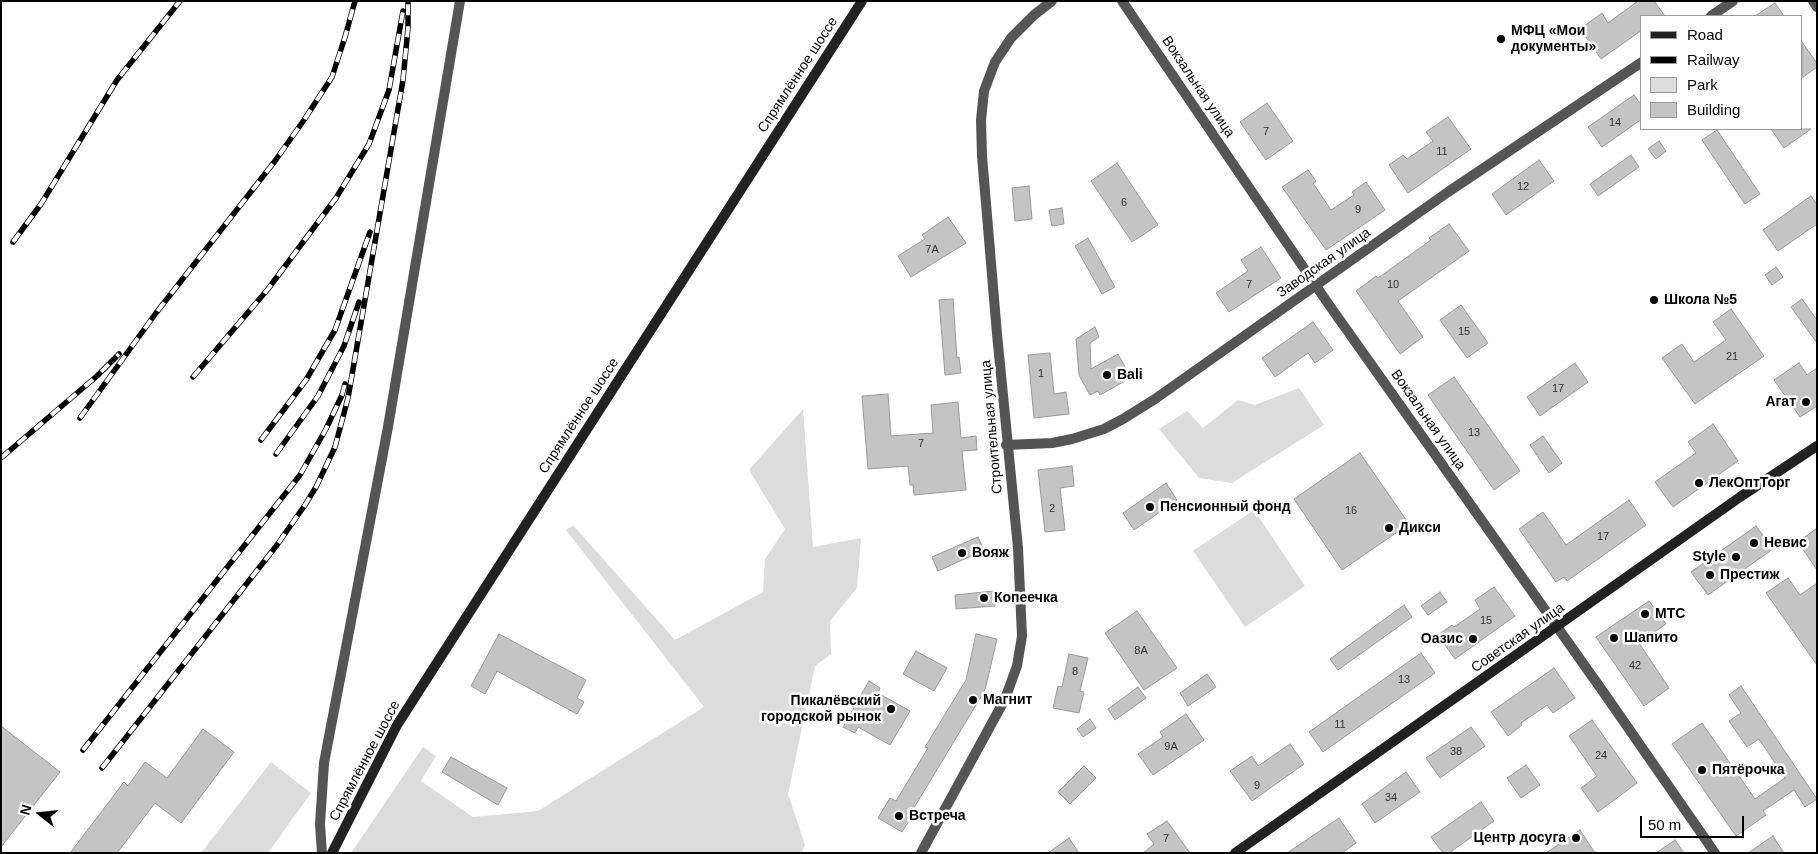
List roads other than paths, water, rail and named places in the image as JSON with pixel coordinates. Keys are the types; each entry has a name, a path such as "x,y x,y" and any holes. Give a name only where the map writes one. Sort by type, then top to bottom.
{"main road":[{"name":"Спрямлённое шоссе","path":"332,853 397,725 862,1"},
{"name":"Советская улица","path":"1239,851 1740,497 1817,446"}],"street":[{"path":"322,853 320,824 324,763 388,427 460,1"},
{"name":"Строительная улица","path":"921,853 1005,699 1017,666 1022,636 1018,548 1006,445 982,156 981,120 984,91 995,62 1011,38 1034,15 1052,1"},
{"name":"Вокзальная улица","path":"1122,1 1316,285 1715,853"},
{"path":"1712,15 1733,1"},
{"path":"1813,1 1817,7"},
{"name":"Заводская улица","path":"1006,445 1052,443 1072,439 1104,429 1123,420 1448,192 1640,63"}],"railway":[{"path":"13,242 41,204 117,80 180,1"},
{"path":"80,418 156,313 275,161 304,120 332,77 355,1"},
{"path":"102,768 277,545 316,487 335,447 348,398 403,80 408,28 408,1"},
{"path":"193,377 268,289 336,198 369,144 389,90 403,11"},
{"path":"261,440 306,380 335,330 370,232"},
{"path":"276,454 318,396 344,346 359,302"},
{"path":"1,458 97,376 119,354"},
{"path":"83,750 300,475 326,429 342,395 345,384"}],"place":[{"name":"МФЦ «Мои документы»","path":"1501,39"},
{"name":"Школа №5","path":"1654,300"},
{"name":"Bali","path":"1107,375"},
{"name":"Агат","path":"1806,402"},
{"name":"ЛекОптТорг","path":"1699,483"},
{"name":"Пенсионный фонд","path":"1150,507"},
{"name":"Дикси","path":"1389,528"},
{"name":"Невис","path":"1754,543"},
{"name":"Вояж","path":"962,553"},
{"name":"Style","path":"1736,557"},
{"name":"Престиж","path":"1710,575"},
{"name":"Копеечка","path":"984,598"},
{"name":"МТС","path":"1645,614"},
{"name":"Шапито","path":"1614,638"},
{"name":"Оазис","path":"1473,639"},
{"name":"Магнит","path":"973,700"},
{"name":"Пикалёвский городской рынок","path":"891,709"},
{"name":"Пятёрочка","path":"1702,770"},
{"name":"Встреча","path":"899,816"},
{"name":"Центр досуга","path":"1576,838"}]}
